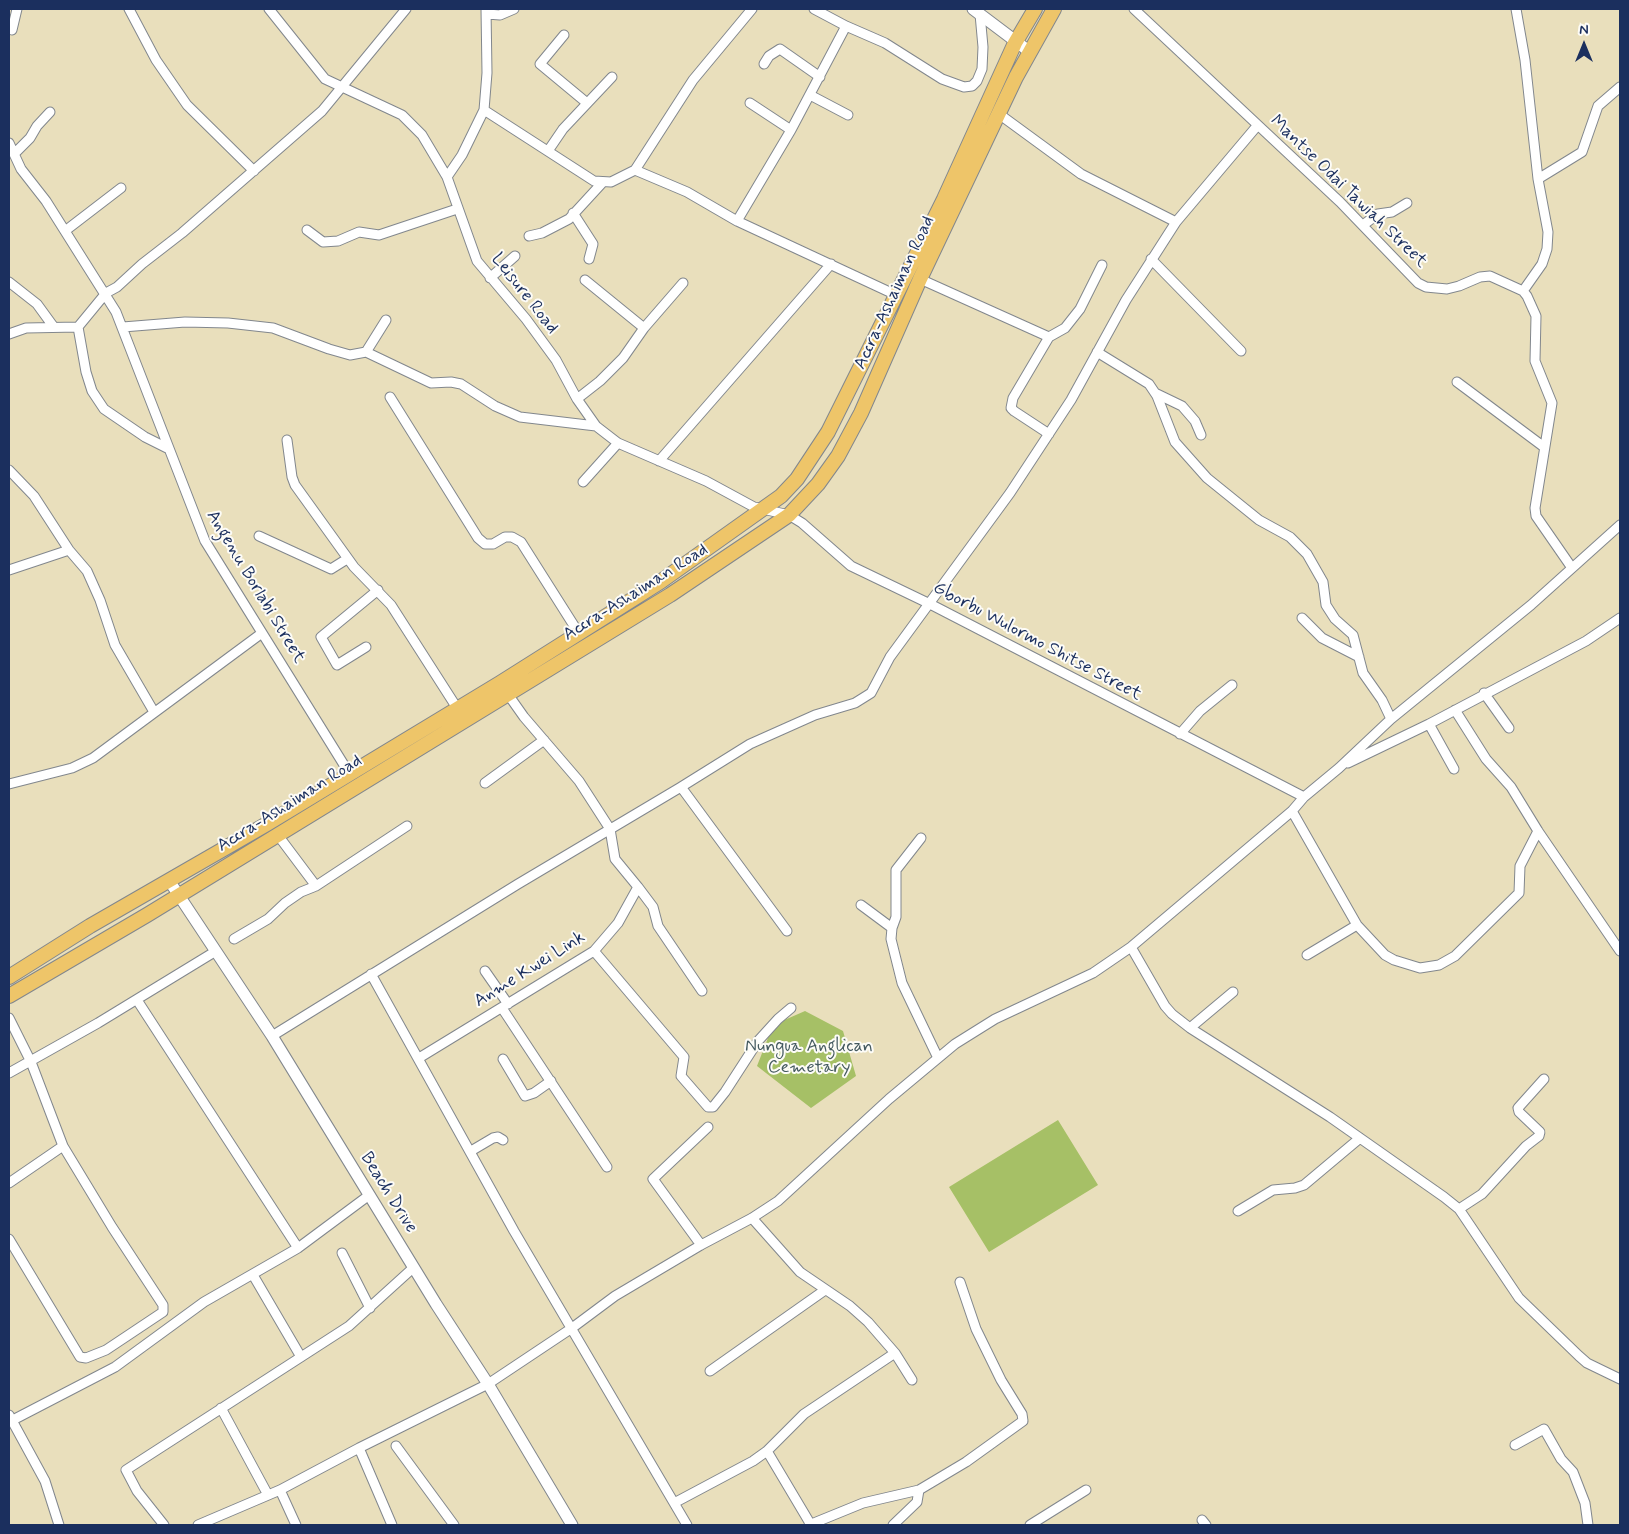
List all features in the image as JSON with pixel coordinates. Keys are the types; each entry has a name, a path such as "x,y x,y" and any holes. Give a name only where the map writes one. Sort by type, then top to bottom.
{"main road":[{"name":"Accra-Ashaiman Road","path":"9,977 90,926 170,882 457,708 660,582 762,510 797,479 828,432 944,199 1015,43 1035,9"},
{"name":"Accra-Ashaiman Road","path":"9,996 179,895 670,595 789,515 818,484 838,456 861,413 920,279 999,114 1054,9"}],"street":[{"path":"12,30 17,9"},
{"path":"129,9 156,60 187,105 254,172"},
{"name":"Leisure Road","path":"269,9 325,79 340,88 402,115 422,135 447,177 477,261 526,319 556,360 577,399 596,426 618,442 706,481 762,510"},
{"path":"9,334 26,328 78,326 106,293 117,287 254,172 322,111 406,9"},
{"path":"447,177 462,155 484,110 487,73 485,51 486,11 500,15 514,9"},
{"path":"484,110 594,181 611,182 635,170 693,80 752,9"},
{"path":"814,9 846,26 885,43 942,79 964,87 972,86 977,82 982,69 983,47 976,11"},
{"name":"Mantse Odai Tawiah Street","path":"1134,9 1363,225 1410,276 1426,288 1447,289 1480,277 1490,276 1523,291"},
{"path":"1516,9 1525,60 1538,179 1548,232 1547,249 1542,264 1523,291 1535,309 1535,361 1552,403 1535,508 1536,516 1572,568"},
{"path":"976,11 1015,43 1030,52"},
{"path":"737,220 791,130 846,26"},
{"path":"564,35 540,64 587,103"},
{"path":"764,64 769,56 780,49 820,77"},
{"path":"548,151 563,129 612,77"},
{"path":"1538,179 1582,152 1598,106 1620,87"},
{"path":"810,95 848,115"},
{"path":"750,103 791,130"},
{"path":"14,154 50,112"},
{"path":"999,114 1081,174 1176,222"},
{"path":"272,1036 750,744 783,728 866,698 871,694 890,657 1010,493 1071,400 1151,259 1176,222 1257,126"},
{"name":"Angenu Borlabi Street","path":"9,143 21,169 46,201 106,293 123,327 167,448 205,541 349,773"},
{"path":"635,170 687,192 737,220 896,294"},
{"path":"530,236 569,219 603,182"},
{"path":"65,231 121,188"},
{"path":"1363,225 1378,214 1392,212 1407,203"},
{"path":"307,230 323,242 338,241 359,232 379,235 457,209"},
{"path":"574,213 593,244 589,259"},
{"path":"490,278 514,256"},
{"path":"1151,259 1241,351"},
{"path":"659,461 831,264"},
{"path":"1049,434 1018,415 1011,408 1011,404 1049,337 1065,328 1080,309 1102,265"},
{"path":"920,279 1049,337"},
{"path":"585,280 644,328"},
{"path":"9,282 37,304 53,326"},
{"path":"577,399 600,381 623,358 644,328 683,283"},
{"path":"366,352 386,320"},
{"path":"123,327 185,322 228,323 273,328 350,355 366,352 431,383 450,382 461,384 495,406 520,417 596,426"},
{"path":"78,326 86,372 92,391 104,409 146,437 167,448"},
{"path":"1097,352 1141,379 1155,392 1182,406 1195,421 1201,435"},
{"path":"1456,382 1544,447"},
{"path":"1155,392 1175,442 1207,478 1259,520 1290,537 1307,554 1323,582 1326,605 1335,619 1353,634 1363,673 1382,700 1391,719"},
{"path":"390,397 478,538 485,544 493,544 505,537 512,537 521,542 578,632"},
{"path":"287,440 292,477 295,485 347,559 391,605 457,708"},
{"path":"583,482 618,442"},
{"path":"9,470 34,496 69,550 87,571 100,600 115,645 154,712"},
{"name":"Gborbu Wulormo Shitse Street","path":"762,510 789,515 802,523 851,566 930,604 1304,797"},
{"path":"198,1525 280,1490 359,1448 488,1384 572,1328 615,1296 701,1245 752,1218 778,1201 955,1044 995,1019 1093,973 1130,947 1292,811 1304,797 1339,768 1391,719 1531,605 1620,524"},
{"path":"259,536 332,569 347,559"},
{"path":"9,570 69,550"},
{"path":"366,647 337,665 320,638 378,590"},
{"path":"1302,618 1322,638 1359,657"},
{"path":"1339,768 1428,724 1586,641 1620,618"},
{"path":"9,784 72,768 93,758 262,633"},
{"path":"1180,734 1200,711 1232,685"},
{"path":"507,693 578,781 610,829 615,859 653,907 658,926 702,991"},
{"path":"1484,693 1509,728"},
{"path":"1455,710 1486,760 1511,787 1620,950"},
{"path":"1428,724 1454,769"},
{"path":"485,783 544,740"},
{"path":"681,787 787,931"},
{"path":"1292,811 1358,925 1385,955 1394,960 1420,968 1439,965 1455,956 1519,894 1520,866 1538,830"},
{"path":"234,939 268,920 285,903 301,892 316,886 408,826"},
{"path":"277,834 316,886"},
{"path":"921,838 896,870 896,917 892,928 892,939 902,983 938,1058"},
{"name":"Beach Drive","path":"170,882 272,1036 368,1196 488,1384 572,1525"},
{"name":"Anme Kwei Link","path":"419,1058 594,952 618,923 638,887"},
{"path":"861,905 892,928"},
{"path":"1307,955 1358,925"},
{"path":"1130,947 1165,1006 1190,1028 1425,1182 1459,1210 1484,1244 1513,1292 1587,1363 1620,1379"},
{"path":"9,1073 137,1000 216,951"},
{"path":"594,952 680,1051 685,1060 680,1076 708,1107 713,1107 725,1092 758,1040 791,1008"},
{"path":"485,971 551,1081 607,1167"},
{"path":"372,974 572,1328 688,1525"},
{"path":"1190,1028 1233,992"},
{"path":"137,1000 298,1248"},
{"path":"9,1018 31,1062 63,1146 112,1227 163,1305 164,1312 106,1350 86,1358 80,1358 9,1239"},
{"path":"503,1059 525,1096 534,1093 551,1081"},
{"path":"1459,1210 1482,1194 1526,1146 1539,1136 1540,1132 1519,1112 1518,1108 1544,1079"},
{"path":"701,1245 653,1179 708,1127"},
{"path":"471,1151 493,1138 498,1137 503,1140"},
{"path":"1238,1211 1273,1190 1295,1188 1304,1185 1360,1138"},
{"path":"9,1183 63,1146"},
{"path":"59,1525 45,1481 10,1419 115,1367 204,1302 298,1248 368,1196"},
{"path":"752,1218 800,1272 850,1306 868,1322 895,1353 912,1380"},
{"path":"342,1253 370,1308"},
{"path":"164,1525 137,1491 126,1470 349,1326 413,1268"},
{"path":"253,1275 301,1358"},
{"path":"767,1451 810,1525 863,1503 919,1490 966,1462 1023,1421 1022,1414 1000,1380 976,1329 960,1282"},
{"path":"710,1371 825,1290"},
{"path":"676,1502 740,1469 767,1451 804,1414 895,1353"},
{"path":"221,1408 268,1495"},
{"path":"1515,1444 1544,1429 1561,1459 1574,1472 1585,1503 1588,1525"},
{"path":"396,1446 454,1525"},
{"path":"359,1448 392,1525"},
{"path":"280,1490 296,1525"},
{"path":"893,1525 916,1502 919,1490"},
{"path":"1030,1525 1086,1490"}],"green space":[{"name":"Nungua Anglican Cemetary","path":"805,1011 843,1031 856,1076 811,1108 757,1066 773,1025"},
{"path":"1058,1120 1098,1185 989,1252 949,1187"}]}
